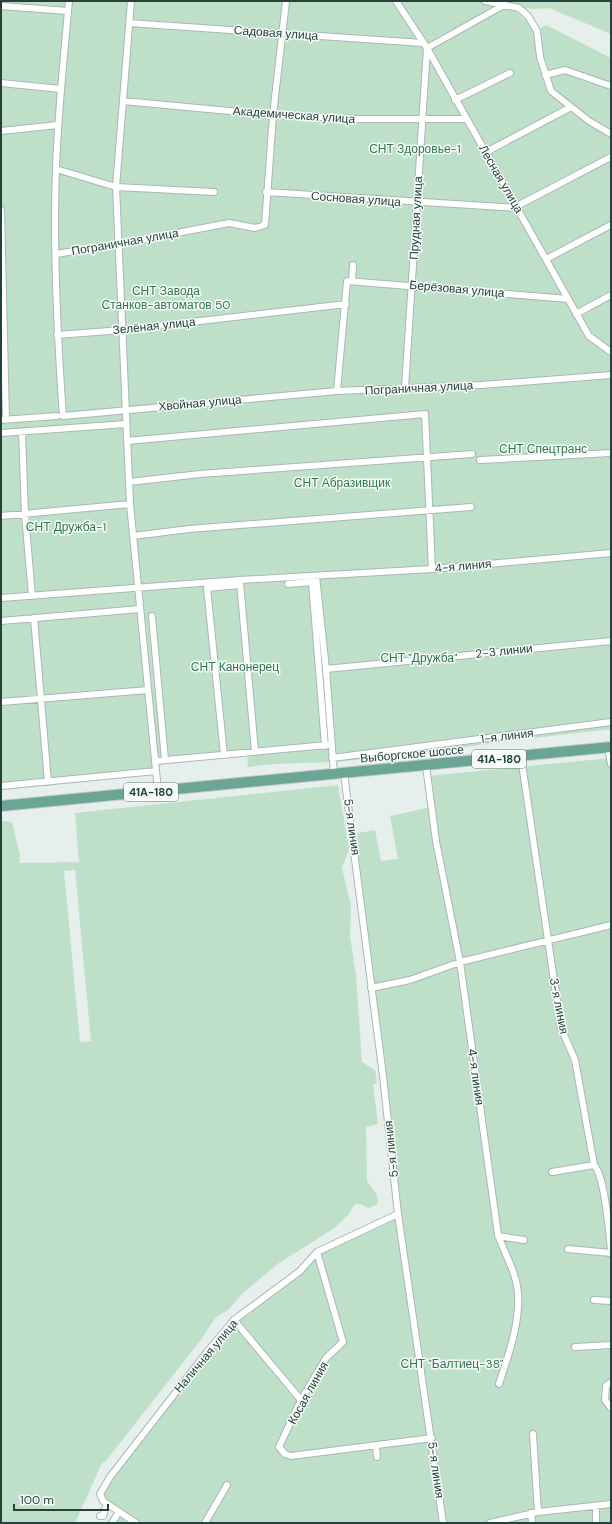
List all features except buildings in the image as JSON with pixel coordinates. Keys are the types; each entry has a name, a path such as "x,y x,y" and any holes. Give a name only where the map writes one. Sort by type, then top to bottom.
{"main road":[{"name":"Выборгское шоссе","path":"334,774 610,748"},
{"name":"41А-180","path":"1,806 334,774"}],"street":[{"path":"60,416 57,335 56,170 58,124 69,1"},
{"path":"131,1 116,187 130,504 158,791"},
{"path":"266,192 286,1"},
{"name":"Лесная улица","path":"396,1 425,45 589,336 611,352"},
{"path":"485,1 519,8 533,22 537,31 539,53 551,91 571,108 611,134"},
{"path":"425,45 504,5"},
{"path":"1,6 68,12"},
{"name":"Садовая улица","path":"129,23 425,45"},
{"name":"Прудная улица","path":"405,388 413,286 425,45"},
{"path":"545,75 565,70 611,86"},
{"path":"456,100 510,72"},
{"path":"1,83 61,89"},
{"name":"Академическая улица","path":"123,102 273,115 361,119 466,118"},
{"path":"486,152 571,108"},
{"path":"1,130 58,124"},
{"path":"517,207 611,157"},
{"path":"56,170 116,187 214,192"},
{"name":"Сосновая улица","path":"266,192 417,203 517,207"},
{"name":"Пограничная улица","path":"56,254 119,244 229,223 255,228 264,225 266,192"},
{"path":"1,210 4,420"},
{"path":"546,259 611,225"},
{"path":"337,391 346,304 353,265"},
{"name":"Берёзовая улица","path":"349,281 568,299"},
{"path":"576,314 611,295"},
{"name":"Зелёная улица","path":"57,335 122,330 346,304"},
{"name":"Пограничная улица","path":"337,391 481,385 611,375"},
{"name":"Хвойная улица","path":"4,420 337,391"},
{"path":"127,441 425,414 432,569"},
{"path":"1,433 126,424"},
{"path":"22,432 25,514 32,596"},
{"path":"480,460 611,453"},
{"path":"129,482 200,474 472,454"},
{"path":"1,516 130,504"},
{"path":"133,536 189,529 471,507"},
{"name":"4-я линия","path":"240,583 316,576 432,569 611,553"},
{"path":"316,576 326,669 327,745"},
{"path":"288,584 312,582 327,745 332,758 334,774"},
{"path":"1,598 138,588 240,583"},
{"path":"224,755 207,588 240,583"},
{"path":"240,583 254,752"},
{"path":"1,621 140,609"},
{"path":"152,616 165,760"},
{"path":"34,618 48,782"},
{"name":"2-3 линии","path":"326,669 611,641"},
{"path":"1,702 148,690"},
{"name":"1-я линия","path":"332,758 611,722"},
{"path":"156,761 327,745"},
{"path":"610,748 611,764"},
{"name":"3-я линия","path":"520,757 561,1028 575,1060 594,1165 598,1169 602,1188 611,1251"},
{"name":"4-я линия","path":"426,766 436,841 460,962 498,1236 515,1278 518,1294 514,1333 499,1384"},
{"path":"1,786 156,771"},
{"name":"5-я линия","path":"344,774 383,1076 398,1214 432,1438 443,1523"},
{"path":"371,988 410,980 460,962 611,925"},
{"path":"552,1172 594,1165"},
{"name":"Наличная улица","path":"110,1505 103,1501 100,1494 110,1477 207,1352 234,1320 300,1271 317,1252 398,1214"},
{"path":"498,1236 524,1240"},
{"path":"568,1248 611,1251"},
{"name":"Косая линия","path":"317,1252 343,1342 326,1358 302,1400 280,1447 284,1454 291,1456 376,1446"},
{"path":"594,1300 611,1301"},
{"path":"234,1320 302,1400"},
{"path":"575,1347 611,1345"},
{"path":"611,1382 606,1386 605,1400 611,1408"},
{"path":"532,1523 534,1512 533,1434"},
{"path":"377,1457 376,1446 432,1438"},
{"path":"205,1523 227,1485"},
{"path":"490,1523 534,1512 611,1504"},
{"path":"100,1516 103,1516 110,1505 136,1523"},
{"path":"596,1506 596,1523"},
{"path":"112,1523 118,1513"}],"green space":[{"path":"1,1 611,1 611,34 549,8 536,9 512,7 537,31 546,25 611,58 611,729 412,754 333,762 272,764 248,767 247,753 156,760 156,770 1,786"},
{"name":"СНТ \"Балтиец-38\"","path":"611,758 611,1523 113,1523 119,1512 103,1501 102,1489 234,1320 301,1272 317,1252 398,1214 353,834 375,830 381,861 398,859 390,816 431,807 427,776"},
{"path":"338,785 349,849 342,868 351,906 350,936 356,975 362,1062 375,1070 377,1083 373,1085 378,1124 366,1127 367,1181 377,1195 378,1204 368,1208 360,1204 355,1204 348,1215 333,1229 279,1263 243,1293 228,1310 216,1317 200,1341 105,1462 102,1463 75,1523 1,1523 1,821 12,822 20,855 19,863 79,862 75,813","holes":["75,870 91,1041 80,1042 64,871"]}],"park label":[{"name":"СНТ Здоровье-1","path":"415,149"},
{"name":"СНТ Завода Станков-автоматов 50","path":"166,298"},
{"name":"СНТ Спецтранс","path":"543,449"},
{"name":"СНТ Абразивщик","path":"342,483"},
{"name":"СНТ Дружба-1","path":"66,527"},
{"name":"СНТ \"Дружба\"","path":"419,658"},
{"name":"СНТ Канонерец","path":"235,667"}]}
